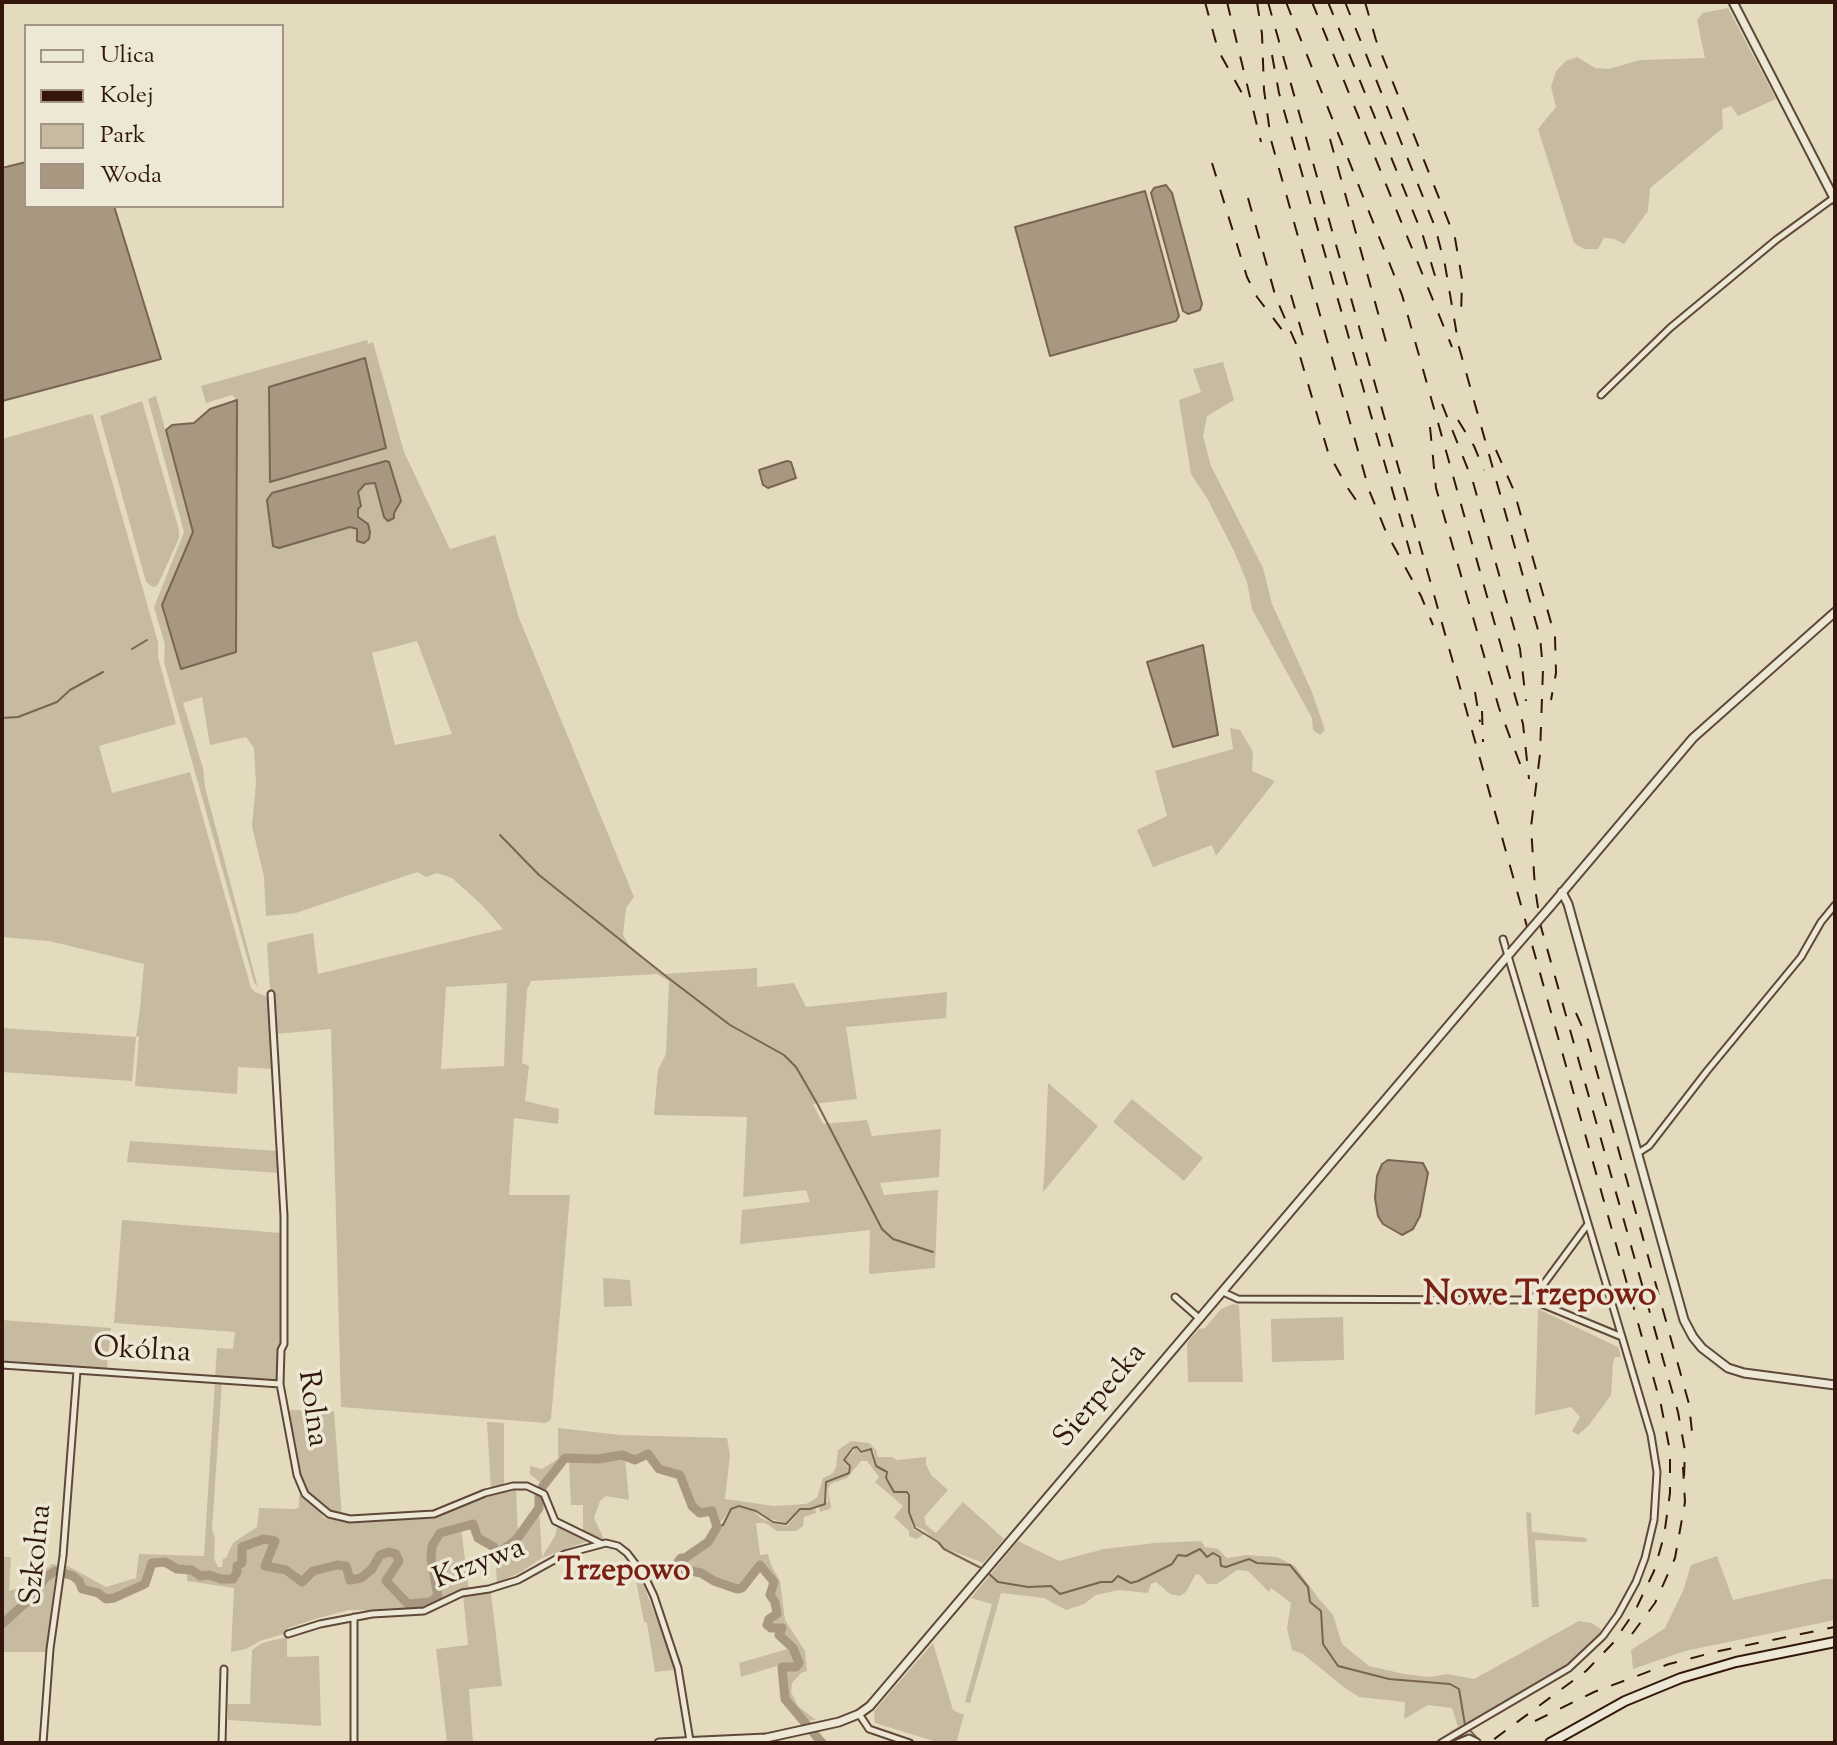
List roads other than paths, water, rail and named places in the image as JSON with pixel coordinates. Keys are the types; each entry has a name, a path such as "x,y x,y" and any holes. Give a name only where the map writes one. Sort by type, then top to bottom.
{"main road":[{"path":"1550,1743 1625,1701 1681,1678 1736,1662 1835,1642"}],"street":[{"path":"1601,395 1670,328 1776,240 1835,198 1733,2"},
{"name":"Sierpecka","path":"659,1743 753,1740 799,1731 859,1714 876,1699 1693,738 1835,612"},
{"path":"1562,892 1568,904 1684,1320 1702,1348 1715,1360 1744,1373 1835,1385"},
{"path":"1638,1153 1649,1146 1801,957 1821,922 1835,905"},
{"path":"1441,1743 1559,1675 1592,1648 1618,1615 1641,1569 1654,1520 1657,1472 1649,1427 1503,939"},
{"name":"Rolna","path":"271,994 284,1216 284,1344 280,1384 300,1487 329,1514 350,1519 434,1514 499,1490 527,1486 540,1492 555,1521 602,1544"},
{"path":"1532,1300 1588,1224"},
{"path":"1223,1292 1238,1299 1532,1300 1622,1337"},
{"path":"1175,1297 1200,1319"},
{"name":"Okólna","path":"2,1365 280,1384"},
{"name":"Szkolna","path":"43,1743 77,1371"},
{"path":"602,1544 618,1546 627,1553 644,1575 654,1596 678,1668 693,1741"},
{"name":"Krzywa","path":"288,1634 354,1617 424,1611 462,1593 518,1580 565,1554 602,1544"},
{"path":"354,1617 354,1743"},
{"path":"222,1743 224,1669"},
{"path":"859,1714 869,1729 892,1740 910,1743"},
{"path":"1457,1743 1469,1738 1477,1742"}],"water":[{"path":"24,162 24,208 115,208 161,359 2,401 2,168"},
{"path":"1166,185 1172,193 1202,304 1200,310 1188,314 1183,311 1151,193 1154,188"},
{"path":"1145,191 1179,316 1176,321 1050,356 1015,227"},
{"path":"365,358 386,448 270,482 269,387"},
{"path":"237,400 236,652 181,669 162,605 193,532 166,430 172,425 194,423 210,409"},
{"path":"389,462 401,501 394,518 388,521 384,517 375,483 365,484 358,492 361,506 358,517 368,524 370,532 369,539 364,543 357,541 357,529 350,527 279,548 273,546 267,500 272,493"},
{"path":"791,462 796,478 768,488 763,485 759,470"},
{"path":"1203,645 1218,735 1173,747 1147,662"},
{"path":"1388,1160 1423,1163 1428,1173 1420,1216 1413,1229 1402,1235 1383,1224 1378,1216 1375,1198 1377,1176 1382,1164"}],"waterway":[{"path":"132,649 147,640"},
{"path":"2,718 18,717 57,702 70,690 103,672"},
{"path":"500,835 539,875 667,977 730,1025 784,1055 796,1067 818,1105 882,1229 893,1239 933,1252"},
{"path":"717,1527 723,1525 731,1509 739,1506 756,1511 773,1522 786,1524 800,1509 825,1504 826,1482 849,1473 850,1466 844,1460 853,1448 857,1447 861,1452 871,1449 876,1466 887,1472 886,1478 894,1492 907,1492 909,1495 909,1512 915,1528 944,1549 983,1569"},
{"path":"2,1624 55,1571 73,1576 82,1589 98,1593 106,1599 114,1598 145,1584 152,1563 165,1562 177,1569 192,1570 200,1576 233,1579 237,1566 242,1563 242,1547 264,1539 275,1541 265,1566 286,1570 302,1582 313,1571 337,1565 346,1566 350,1580 361,1578 372,1569 380,1555 389,1552 396,1554 399,1561 386,1581 408,1604 431,1602 438,1596 431,1559 432,1546 440,1533 473,1524 478,1538 494,1547 496,1553 516,1540 539,1508 539,1493 543,1486 565,1458 598,1459 622,1455 635,1460 648,1454 659,1469 680,1475 692,1506 700,1513 712,1511 717,1527 708,1542 681,1558 678,1562 681,1569 701,1573 737,1589 742,1588 760,1565 774,1582 770,1595 777,1614 769,1619 767,1625 782,1628 779,1635 793,1648 799,1663 796,1667 782,1667 785,1699 822,1743"},
{"path":"988,1573 998,1582 1028,1587 1051,1586 1060,1594 1101,1582 1112,1582 1118,1576 1131,1583 1138,1581 1172,1564 1178,1555 1186,1556 1200,1549 1207,1557 1213,1553 1220,1557 1221,1566 1226,1567 1249,1559 1257,1563 1290,1565 1308,1587 1310,1602 1321,1611 1323,1644 1338,1666 1389,1679 1450,1684 1459,1689 1465,1725 1480,1741"}],"railway":[{"path":"1205,2 1218,50 1243,95"},
{"path":"1227,2 1261,142"},
{"path":"1257,2 1271,140 1369,490 1386,532 1433,625"},
{"path":"1268,2 1661,1405 1670,1451 1670,1493 1664,1536 1654,1571 1635,1611 1613,1643 1586,1671 1493,1740"},
{"path":"1286,2 1402,295 1523,724 1529,779"},
{"path":"1312,2 1452,347"},
{"path":"1328,2 1423,236 1439,289"},
{"path":"1345,2 1435,227 1459,347 1540,637 1543,669 1540,754 1531,827 1541,927 1678,1412 1685,1451 1684,1477"},
{"path":"1365,2 1376,40 1455,238 1462,279 1461,317"},
{"path":"1272,55 1279,93 1414,566"},
{"path":"1330,139 1388,349"},
{"path":"1212,163 1247,277 1257,297 1283,331"},
{"path":"1248,198 1276,298 1297,346 1328,452 1363,510"},
{"path":"1291,295 1303,336"},
{"path":"1442,404 1473,482 1520,649 1526,701"},
{"path":"1458,420 1484,470"},
{"path":"1430,427 1436,488 1499,708 1522,769"},
{"path":"1496,450 1514,491 1555,637 1556,673 1551,700"},
{"path":"1475,692 1480,722"},
{"path":"1482,711 1483,742"},
{"path":"1576,1013 1588,1040 1689,1404 1693,1441"},
{"path":"1632,1634 1655,1603 1675,1558 1685,1502 1683,1467"},
{"path":"1535,1721 1594,1692 1669,1664 1835,1627"}],"district":[{"name":"Nowe Trzepowo","path":"1540,1298"},
{"name":"Trzepowo","path":"624,1574"}]}
